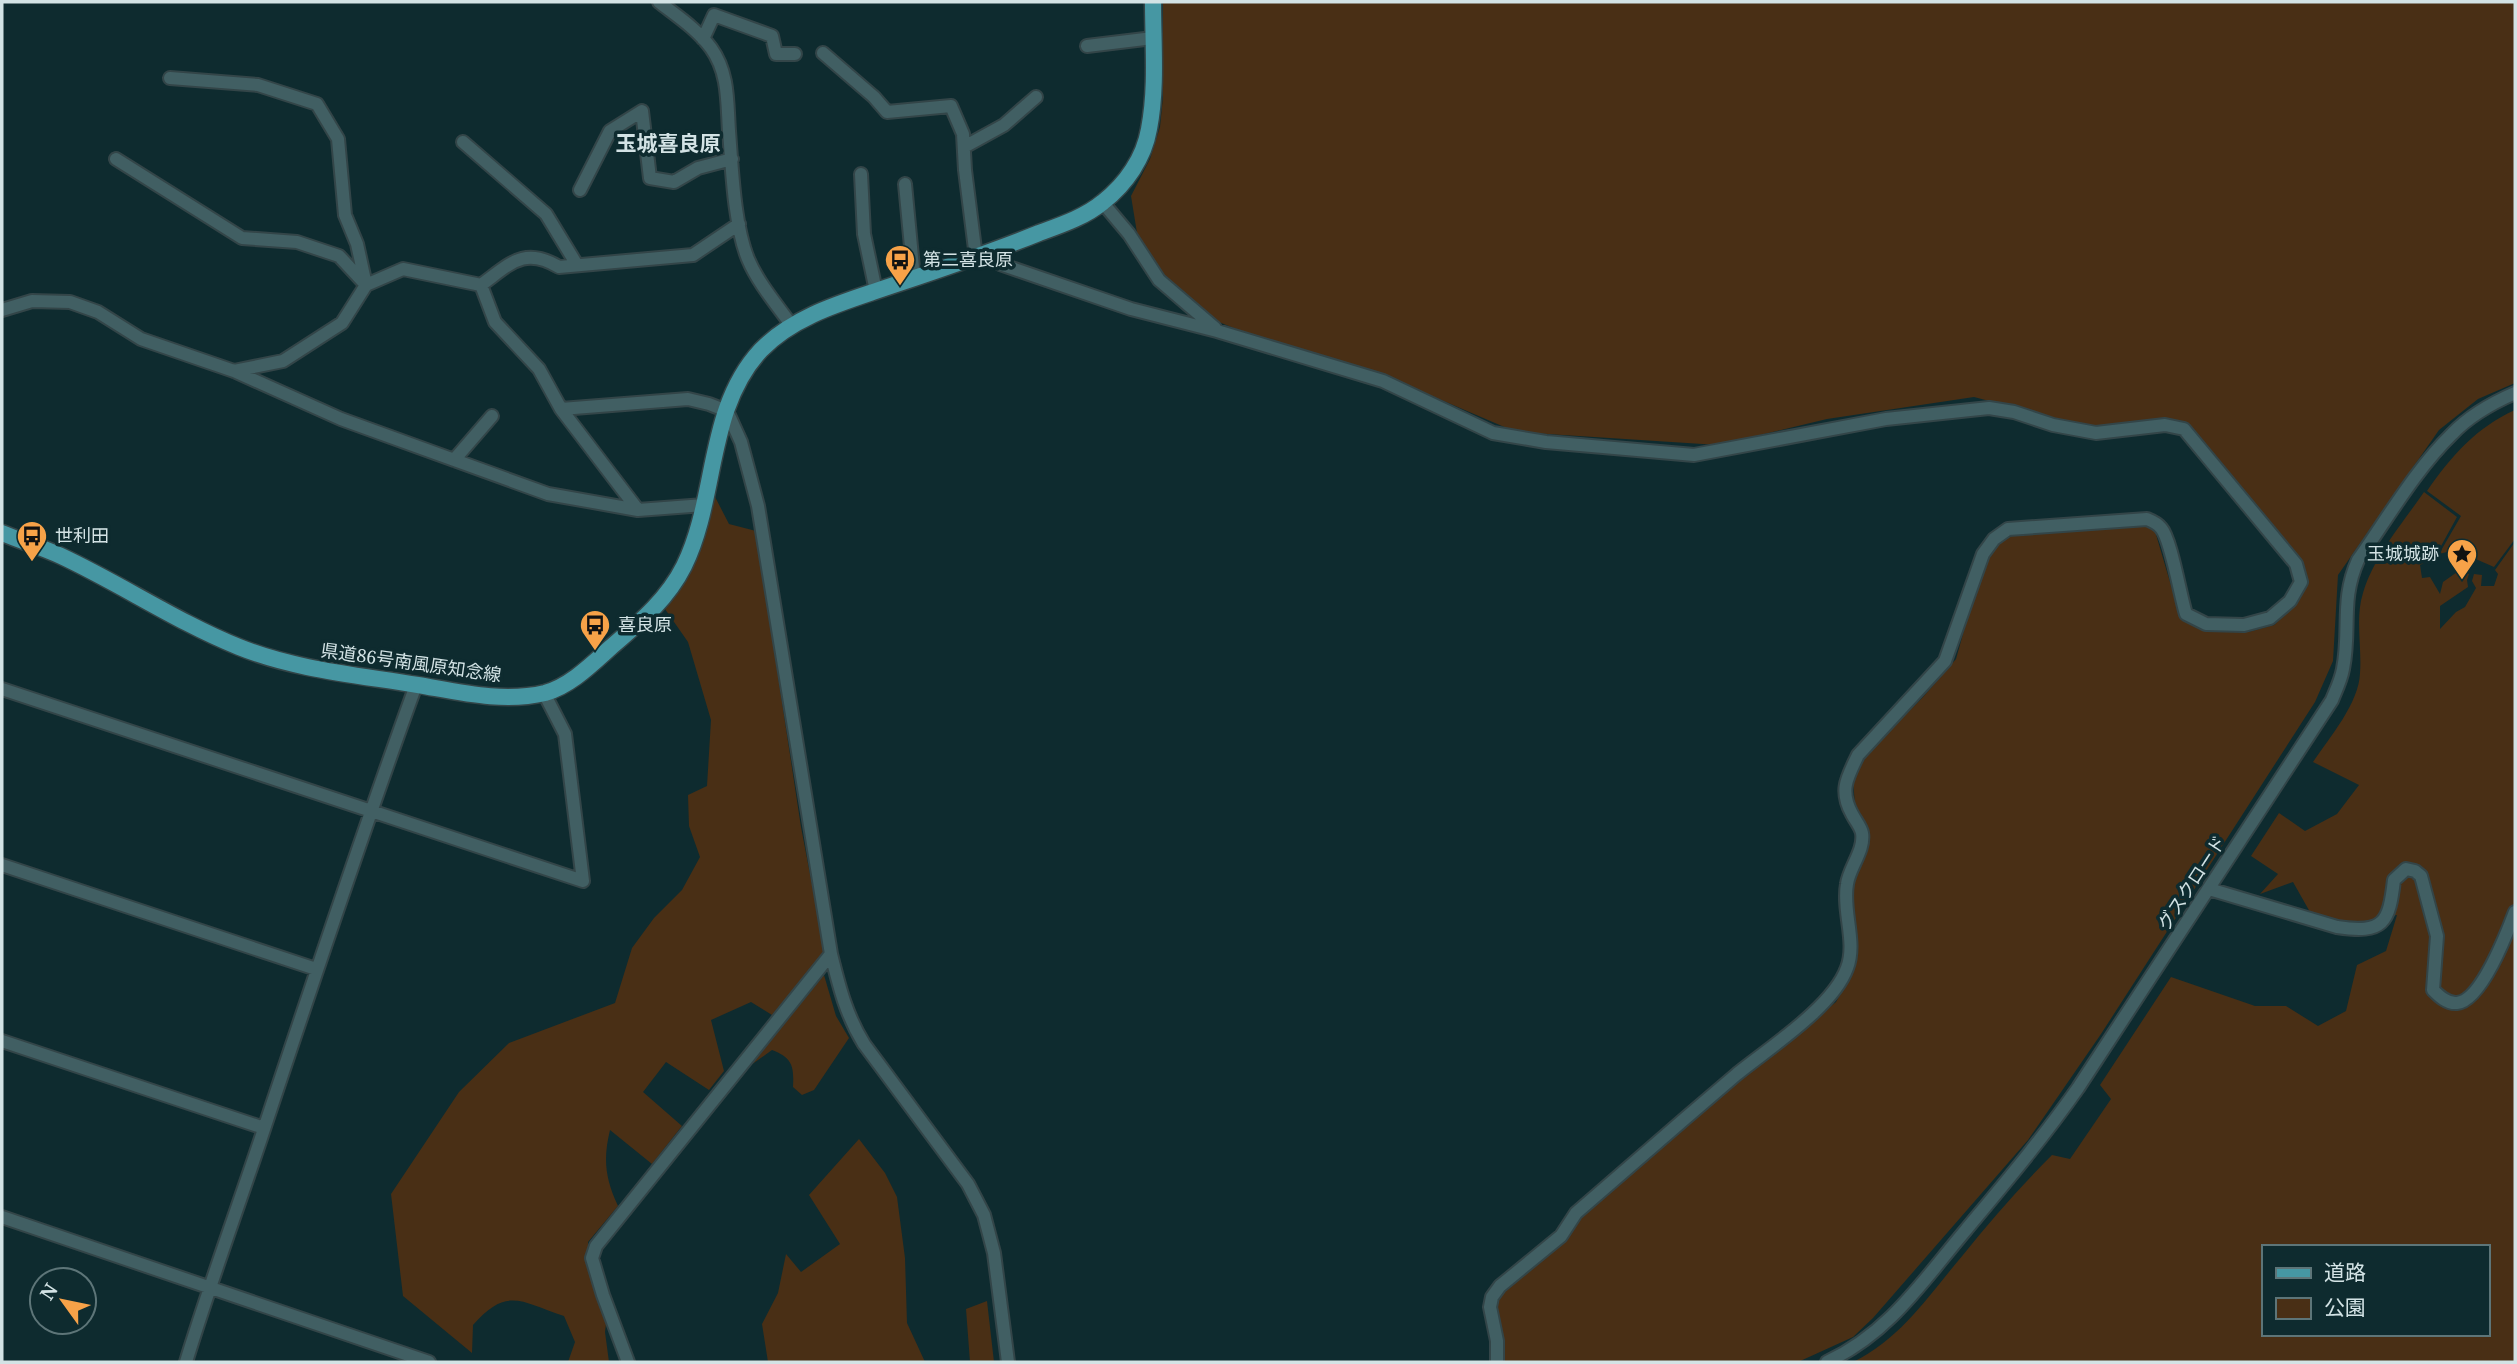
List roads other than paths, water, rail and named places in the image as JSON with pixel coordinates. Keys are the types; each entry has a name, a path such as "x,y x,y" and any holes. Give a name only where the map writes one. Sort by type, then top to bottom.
{"main road":[{"name":"県道86号南風原知念線","path":"2,533 61,556 187,624 242,648 317,670 416,685 504,697 544,693 580,674 644,619 676,581 692,548 714,452 740,379 753,359 776,337 833,306 993,251 1082,216 1103,203 1126,180 1141,156 1149,131 1153,2"}],"street":[{"path":"659,2 695,30 713,50 726,82 739,224 748,258 760,281 792,326"},
{"path":"703,39 715,15 772,36 776,54 795,54"},
{"path":"1087,47 1153,38"},
{"path":"823,52 887,112 951,106 963,134 976,257"},
{"path":"170,78 258,85 317,104 338,139 345,215 356,244 366,285"},
{"path":"964,147 1004,125 1036,97"},
{"path":"580,190 610,131 642,111 650,178 674,182 698,168 732,159"},
{"path":"463,142 546,214 577,265"},
{"path":"116,159 243,237 297,242 339,256 366,285"},
{"path":"861,174 864,234 876,291"},
{"path":"905,184 914,278"},
{"path":"1103,203 1129,234 1159,281 1217,331"},
{"path":"234,371 283,361 342,323 366,285 403,269 481,285 526,256 544,258 559,267 693,255 739,224"},
{"path":"993,251 1000,264 1131,309 1217,331 1383,381 1493,433 1546,442 1694,455 1886,419 1989,408 2096,433 2165,425 2184,429 2297,564 2301,582 2290,601 2270,618 2244,625 2206,624 2186,614 2168,540 2161,527 2147,519 2008,529 1994,539 1983,554 1944,661 1858,755 1849,774 1844,791 1848,807 1862,833 1861,844 1847,881 1850,951 1847,968 1841,979 1822,1006 1576,1213 1561,1236 1500,1286 1492,1297 1490,1307 1497,1341 1497,1362"},
{"path":"481,285 495,322 539,369 561,409 638,510"},
{"path":"2,310 32,301 70,302 98,312 141,339 234,371 341,419 548,494 638,510 704,505"},
{"name":"グスクロード","path":"1827,1362 1873,1336 1893,1317 2051,1126 2332,700 2343,671 2346,601 2351,575 2358,560 2430,459 2453,432 2486,407 2515,393"},
{"path":"561,409 688,400 727,411 741,442 758,506 831,954 844,1005 852,1024 879,1066 968,1184 984,1215 993,1253 1008,1362"},
{"path":"454,460 492,416"},
{"path":"186,1362 208,1287 316,969 416,685"},
{"path":"2,689 583,880 565,734 544,693"},
{"path":"2,865 316,969"},
{"path":"2209,889 2337,927 2359,930 2372,928 2381,922 2390,909 2394,880 2406,869 2415,871 2421,876 2437,936 2433,990 2444,1000 2456,1003 2470,998 2501,948 2515,912"},
{"path":"628,1362 592,1258 596,1246 831,954"},
{"path":"2,1041 264,1128"},
{"path":"2,1217 429,1362"}],"place":[{"name":"第二喜良原","path":"900,287"},
{"name":"世利田","path":"32,563"},
{"name":"玉城城跡","path":"2462,581"},
{"name":"喜良原","path":"595,652"}],"district":[{"name":"玉城喜良原","path":"668,144"}]}
